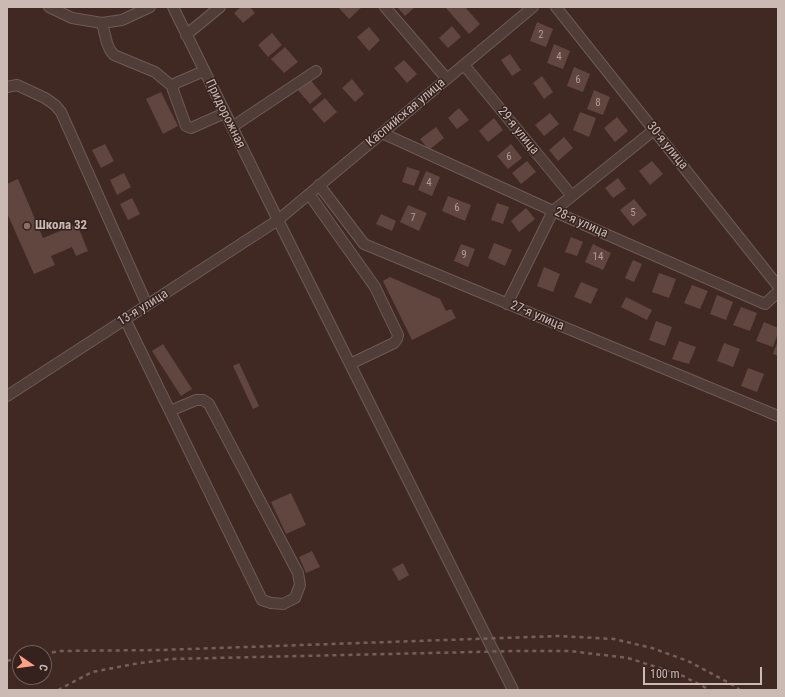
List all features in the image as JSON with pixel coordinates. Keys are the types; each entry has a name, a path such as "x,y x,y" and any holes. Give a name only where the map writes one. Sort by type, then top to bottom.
{"street":[{"path":"49,7 72,18 102,23 122,20 150,7"},
{"name":"Придорожная","path":"173,7 513,690"},
{"path":"186,34 220,7"},
{"path":"385,7 447,79"},
{"name":"Каспийская улица","path":"278,220 534,7"},
{"name":"30-я улица","path":"556,7 778,286"},
{"path":"102,23 107,43 114,55 155,72 173,86 173,90 188,128 225,113"},
{"name":"29-я улица","path":"464,65 572,196"},
{"path":"173,86 176,83 204,71"},
{"path":"232,127 316,71"},
{"path":"7,87 17,85 45,98 55,105 61,112 147,305"},
{"path":"507,304 553,210 654,130"},
{"name":"28-я улица","path":"382,133 766,304 778,292"},
{"name":"27-я улица","path":"319,186 364,244 778,416"},
{"path":"309,194 375,287 398,335 394,343 350,364"},
{"name":"13-я улица","path":"7,396 278,220"},
{"path":"125,320 262,600 271,603 283,604 295,598 300,585 298,573 210,404 203,400 196,400 170,411"}],"building":[{"path":"241,7 250,7 255,13 243,23 234,13"},
{"path":"338,7 362,7 349,19"},
{"path":"397,7 415,7 405,16"},
{"path":"445,7 465,7 480,24 469,34"},
{"path":"537,22 553,29 546,47 530,41"},
{"path":"452,26 461,37 448,48 439,38"},
{"path":"369,27 380,40 369,51 357,37"},
{"path":"272,33 282,45 268,57 258,45"},
{"path":"554,44 570,51 563,69 547,63"},
{"path":"285,47 298,62 284,73 271,59"},
{"path":"510,54 521,70 512,76 501,60"},
{"path":"404,60 417,74 407,83 394,68"},
{"path":"574,67 590,74 583,92 567,86"},
{"path":"542,76 553,92 544,99 533,83"},
{"path":"309,78 322,94 310,104 297,89"},
{"path":"352,79 364,94 355,102 342,88"},
{"path":"594,90 610,97 603,115 587,109"},
{"path":"161,92 178,126 163,134 146,99"},
{"path":"325,98 337,112 324,123 312,109"},
{"path":"459,108 469,120 457,129 448,118"},
{"path":"580,112 596,118 589,137 573,130"},
{"path":"550,113 559,124 544,136 535,125"},
{"path":"617,117 628,131 615,142 604,128"},
{"path":"494,118 503,130 488,142 479,131"},
{"path":"436,127 444,138 429,150 420,139"},
{"path":"564,137 573,148 558,161 549,150"},
{"path":"105,144 114,161 101,168 92,150"},
{"path":"511,144 522,158 508,169 497,156"},
{"path":"527,161 536,172 521,184 512,173"},
{"path":"652,161 663,174 650,185 639,171"},
{"path":"407,167 420,171 414,186 402,182"},
{"path":"426,171 440,177 432,196 418,190"},
{"path":"124,173 131,187 117,195 110,180"},
{"path":"618,178 626,189 613,198 605,188"},
{"path":"18,179 43,238 77,224 88,251 76,256 72,247 51,256 55,265 34,274 7,213 7,184"},
{"path":"448,196 471,205 465,221 442,211"},
{"path":"132,198 140,214 128,220 120,204"},
{"path":"634,199 647,215 633,226 620,210"},
{"path":"497,203 509,207 503,224 491,220"},
{"path":"408,205 427,213 419,231 400,222"},
{"path":"526,208 535,219 519,232 511,221"},
{"path":"381,214 396,221 392,231 376,224"},
{"path":"571,237 583,242 577,256 565,252"},
{"path":"494,243 512,250 505,266 488,258"},
{"path":"461,244 475,249 468,267 454,261"},
{"path":"593,244 611,253 603,270 585,262"},
{"path":"633,260 642,264 634,282 625,278"},
{"path":"544,267 560,274 553,292 537,286"},
{"path":"659,273 676,279 669,298 652,292"},
{"path":"390,277 440,299 446,311 451,309 456,318 412,340 383,281"},
{"path":"581,282 598,289 591,304 574,297"},
{"path":"692,285 708,291 700,309 684,303"},
{"path":"717,295 733,302 726,320 710,314"},
{"path":"626,297 652,310 647,320 621,307"},
{"path":"741,307 757,313 750,331 733,325"},
{"path":"656,321 672,327 665,346 649,340"},
{"path":"764,322 778,328 778,333 773,347 756,341"},
{"path":"778,340 778,356 773,354"},
{"path":"679,341 696,347 689,364 672,359"},
{"path":"724,343 740,349 733,367 717,361"},
{"path":"163,344 192,389 181,396 152,351"},
{"path":"239,363 259,406 253,409 233,366"},
{"path":"748,368 764,374 757,392 741,386"},
{"path":"291,493 306,525 286,534 271,502"},
{"path":"312,551 320,567 306,573 299,557"},
{"path":"403,563 409,575 399,581 392,569"}],"railway":[{"path":"52,652 60,651 161,650 559,636 614,639 652,648 688,661 740,690"},
{"path":"58,690 92,672 171,659 517,651 570,651 628,658 681,675 710,690"},
{"path":"7,661 12,659"}],"place":[{"name":"Школа 32","path":"27,226"}]}
